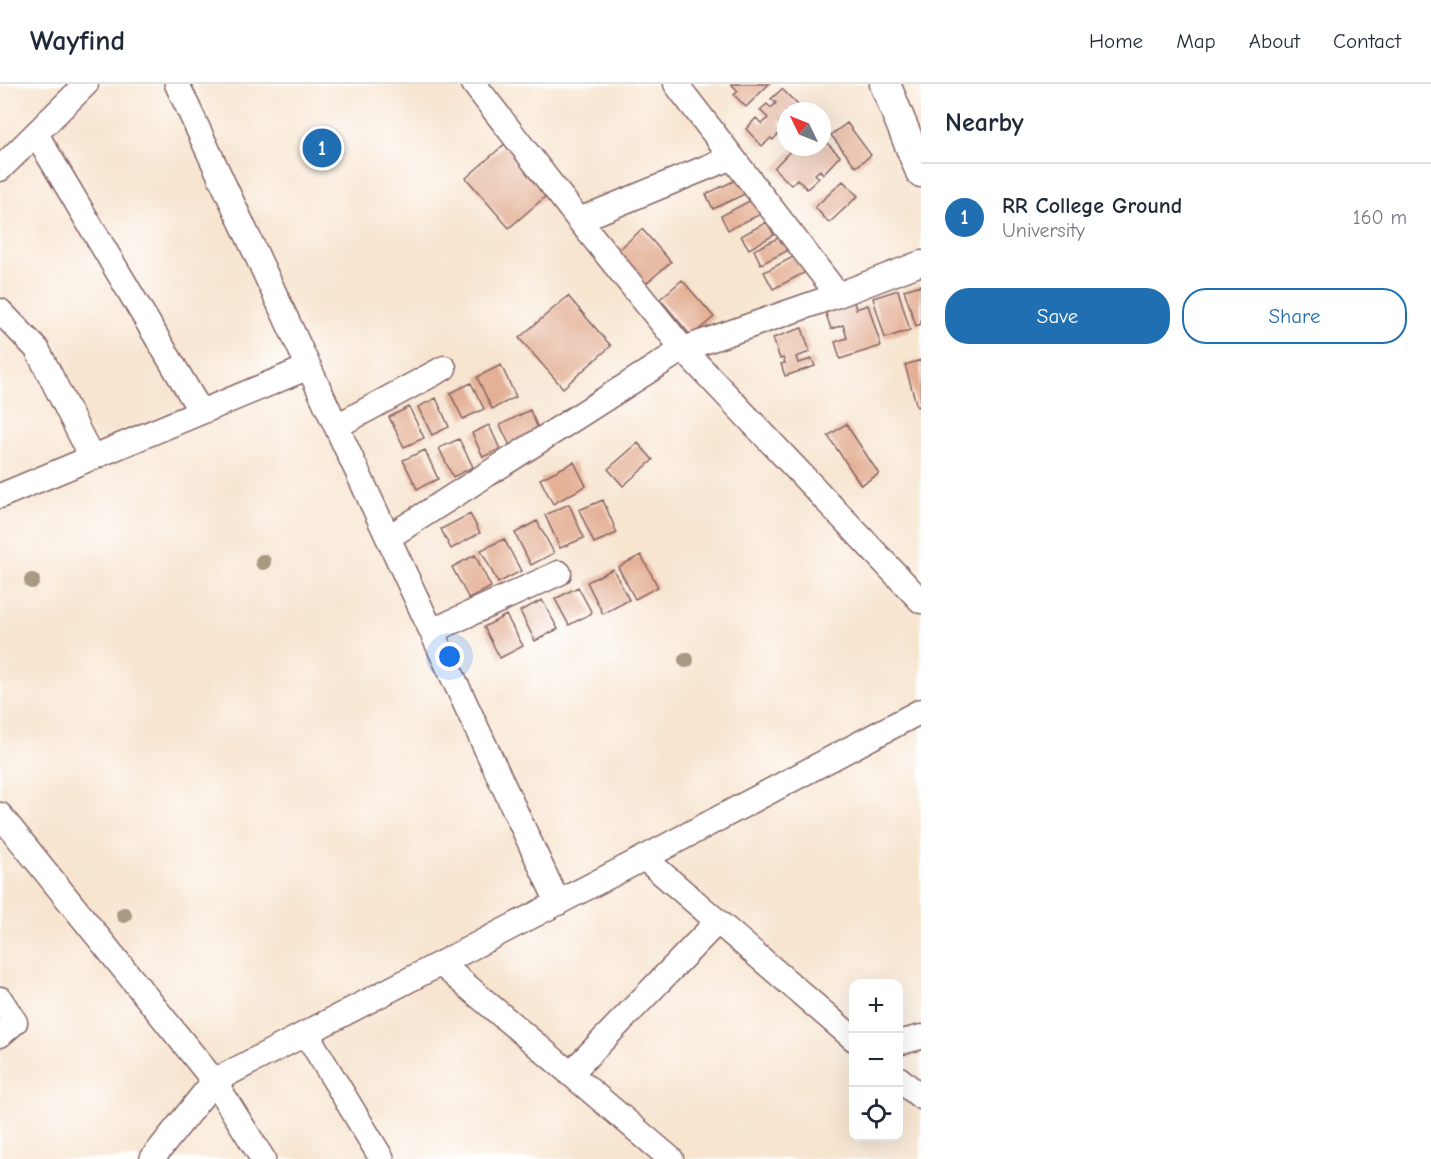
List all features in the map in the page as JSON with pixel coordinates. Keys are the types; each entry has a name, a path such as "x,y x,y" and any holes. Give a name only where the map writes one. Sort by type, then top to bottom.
{"street":[{"path":"0,169 86,84"},
{"path":"177,84 558,903"},
{"path":"474,84 683,349 921,601"},
{"path":"676,84 838,295"},
{"path":"885,84 918,155"},
{"path":"36,134 201,412"},
{"path":"579,220 732,157"},
{"path":"388,537 683,349 838,295 921,263"},
{"path":"0,311 37,349 92,458"},
{"path":"0,496 309,367"},
{"path":"337,426 444,368"},
{"path":"432,631 560,573"},
{"path":"152,1159 214,1081 644,858 921,711"},
{"path":"0,815 214,1081 263,1159"},
{"path":"644,858 849,1035"},
{"path":"570,1074 717,922"},
{"path":"441,964 671,1159"},
{"path":"0,999 15,1022 0,1035"},
{"path":"306,1034 382,1159"},
{"path":"903,1042 921,1037"},
{"path":"903,1082 921,1097"}],"building":[{"path":"731,84 769,84 746,107 734,95 738,91"},
{"path":"782,89 795,102 777,102 777,136 762,146 746,129 756,118 762,124 768,118 760,110 767,104 771,108 776,103 771,99"},
{"path":"847,123 871,155 856,167 831,135"},
{"path":"516,134 560,184 509,228 466,178"},
{"path":"831,147 840,156 823,174 820,170 815,174 819,178 807,189 797,179 791,185 774,168 785,156 831,156"},
{"path":"740,178 747,193 713,209 706,194"},
{"path":"843,181 858,196 829,223 815,207"},
{"path":"755,198 763,213 728,230 721,216"},
{"path":"767,222 774,235 749,249 741,236"},
{"path":"642,229 671,262 642,287 614,254"},
{"path":"786,234 793,248 761,264 754,250"},
{"path":"797,255 806,272 773,289 764,272"},
{"path":"682,280 714,317 691,336 660,299"},
{"path":"921,285 921,324 916,326 904,290"},
{"path":"898,290 910,330 885,338 873,298"},
{"path":"568,296 611,346 563,388 519,338"},
{"path":"853,299 856,309 868,305 881,346 840,359 835,342 847,338 843,325 831,329 824,308"},
{"path":"802,328 810,352 796,357 798,363 812,359 815,366 785,376 781,364 785,363 783,358 780,359 773,338"},
{"path":"921,360 921,405 917,407 905,365"},
{"path":"501,365 516,397 492,409 477,377"},
{"path":"471,383 484,409 463,419 450,393"},
{"path":"436,398 449,427 432,435 418,407"},
{"path":"409,407 424,438 404,447 389,417"},
{"path":"530,410 544,442 515,456 500,425"},
{"path":"846,424 879,474 861,485 828,436"},
{"path":"489,425 500,449 483,457 472,433"},
{"path":"459,439 473,467 453,477 439,448"},
{"path":"638,443 653,460 623,486 608,469"},
{"path":"425,450 438,479 417,489 403,460"},
{"path":"574,462 586,486 553,504 540,479"},
{"path":"603,500 617,533 594,543 579,510"},
{"path":"569,504 584,538 560,548 545,515"},
{"path":"470,514 480,533 451,549 441,529"},
{"path":"537,521 554,553 531,565 515,533"},
{"path":"504,539 521,571 498,583 481,550"},
{"path":"475,555 491,587 469,599 452,567"},
{"path":"641,555 658,587 635,599 618,567"},
{"path":"613,569 629,600 603,614 587,582"},
{"path":"578,587 592,613 569,625 555,599"},
{"path":"542,600 558,629 535,641 520,611"},
{"path":"506,615 523,646 500,658 484,627"}],"place":[{"name":"RR College Ground","path":"322,148"}]}
